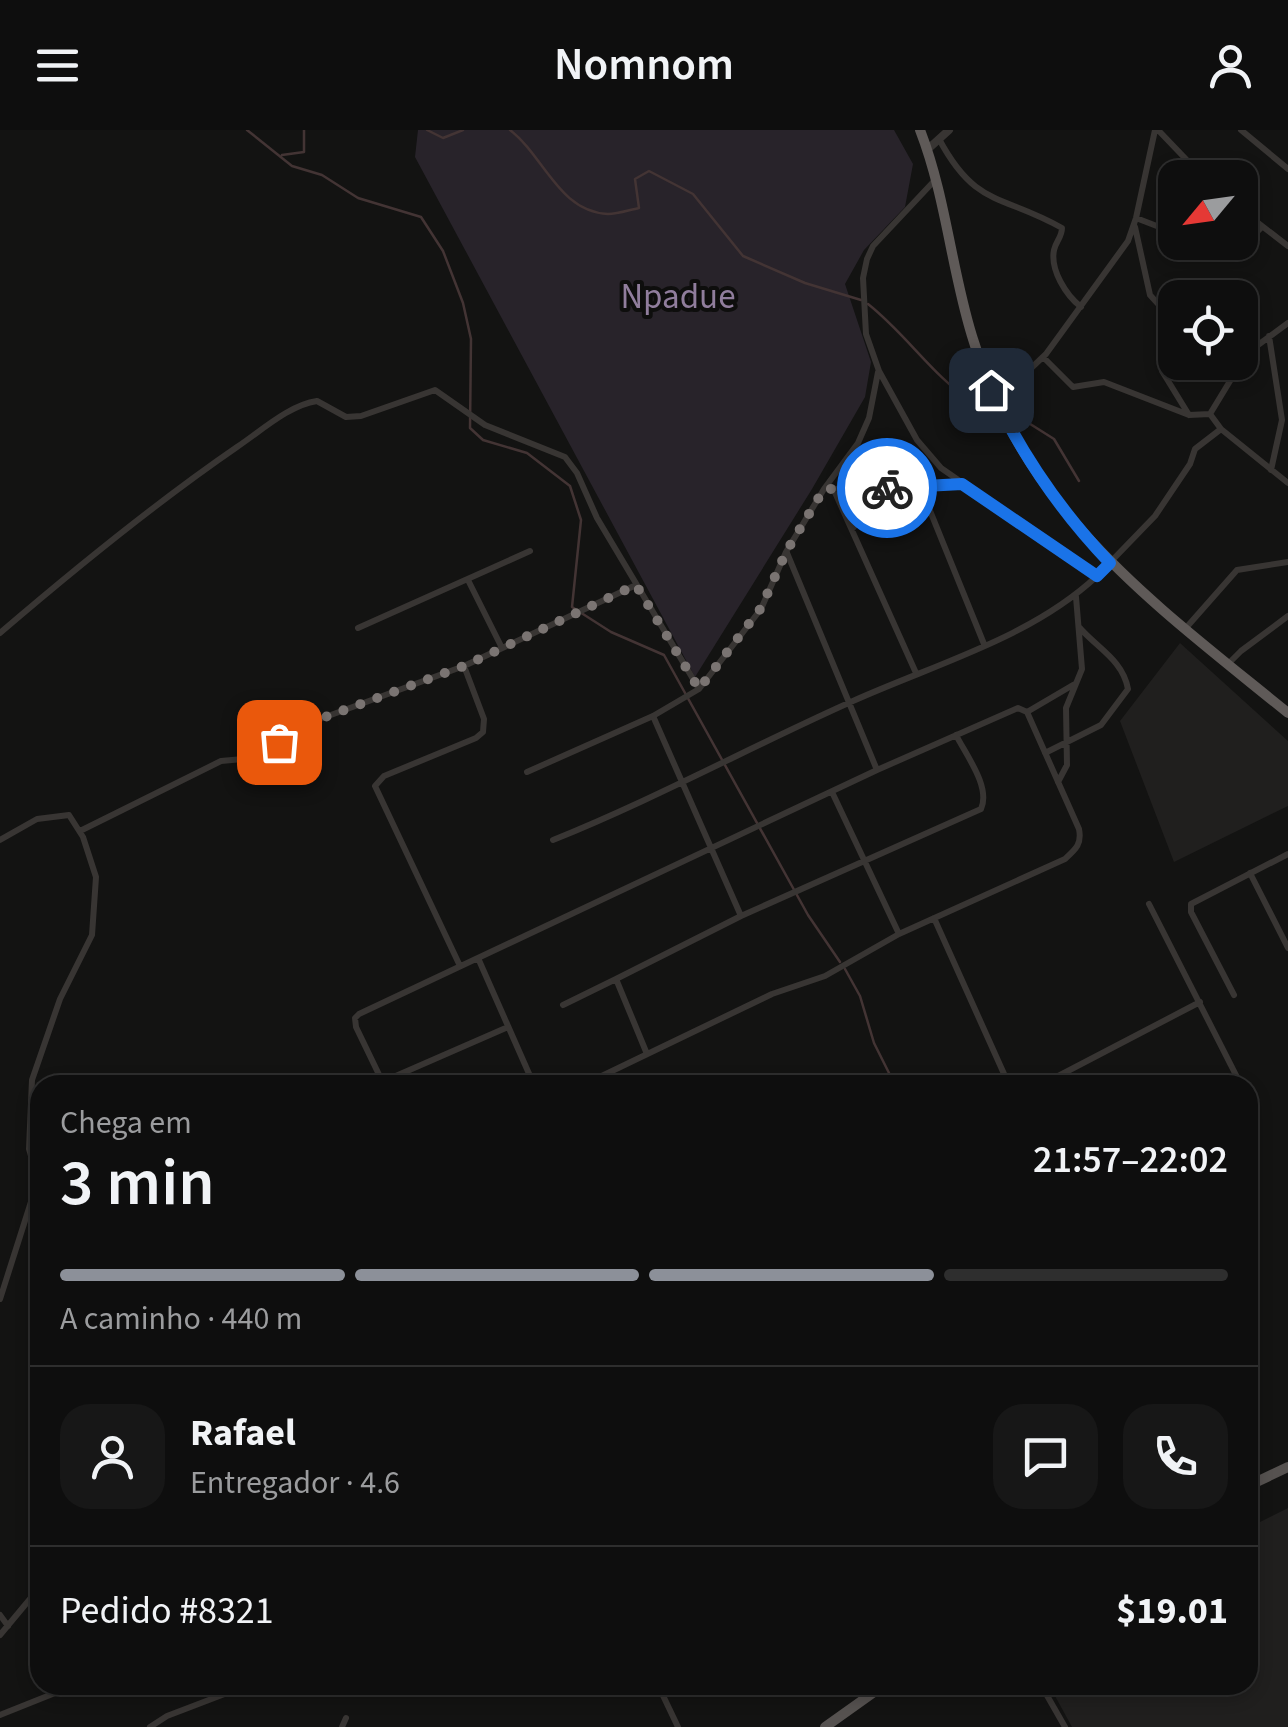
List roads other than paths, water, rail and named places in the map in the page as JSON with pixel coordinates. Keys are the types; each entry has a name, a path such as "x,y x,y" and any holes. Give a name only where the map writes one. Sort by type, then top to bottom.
{"highway":[{"path":"920,130 936,179 965,312 991,390 1036,475 1058,506 1110,563 1288,713"}],"main road":[{"path":"1258,1481 1288,1467"},
{"path":"824,1727 870,1695"}],"street":[{"path":"928,149 949,130"},
{"path":"1156,130 1186,160"},
{"path":"991,390 1025,374 1042,357 1081,307 1136,222 1156,130"},
{"path":"1241,130 1288,169"},
{"path":"939,139 957,171 982,194 1036,213 1062,228 1054,255 1064,291 1081,307"},
{"path":"936,179 873,246 867,259 863,278 866,334 878,370 917,440 941,468 1097,576"},
{"path":"1136,222 1158,228"},
{"path":"1136,222 1150,295 1170,320 1174,349 1162,370 1188,415"},
{"path":"1258,224 1286,240"},
{"path":"1258,231 1262,227"},
{"path":"1210,414 1247,353 1288,323"},
{"path":"1278,329 1288,338"},
{"path":"1269,336 1282,428 1271,470"},
{"path":"1042,357 1069,386 1104,382 1188,415 1210,414"},
{"path":"527,772 653,716 699,689 761,608 786,552 864,431 878,370"},
{"path":"0,633 96,550 194,476 280,418 317,401 346,417 361,416 435,390 484,425 565,457 699,689"},
{"path":"1278,398 1288,398"},
{"path":"1210,414 1288,484"},
{"path":"553,840 1042,618 1076,596 1156,516 1196,448 1222,428"},
{"path":"829,489 962,484"},
{"path":"920,486 984,644"},
{"path":"852,530 889,488"},
{"path":"829,489 852,530 916,673"},
{"path":"358,628 530,551"},
{"path":"786,552 877,770"},
{"path":"1185,629 1236,570 1288,562"},
{"path":"468,580 502,648"},
{"path":"80,831 221,760 243,759 320,719 464,666 636,585"},
{"path":"1058,782 1066,772 1066,708 1082,669 1076,596"},
{"path":"1228,664 1288,616"},
{"path":"1045,753 1101,725 1128,689 1123,671 1114,659 1078,626"},
{"path":"460,966 375,786 384,776 483,732 484,718 464,666"},
{"path":"1027,712 1076,683"},
{"path":"379,1075 355,1018 877,770 1018,708 1027,712 1079,829 1077,849 1050,866 899,934 825,976 772,994 604,1075"},
{"path":"653,716 741,916"},
{"path":"562,1005 741,916 974,814 984,804 982,786 956,736"},
{"path":"832,792 899,934"},
{"path":"0,840 40,817 68,815 80,831 96,877 92,939 60,1000 34,1075"},
{"path":"1234,995 1192,904 1288,854"},
{"path":"1250,873 1288,948"},
{"path":"1149,904 1236,1075"},
{"path":"934,918 1005,1075"},
{"path":"478,958 530,1075"},
{"path":"616,979 647,1054"},
{"path":"1060,1075 1200,1002"},
{"path":"403,1075 508,1027"},
{"path":"30,1127 30,1153"},
{"path":"0,1299 30,1205"},
{"path":"0,1635 30,1600"},
{"path":"0,1615 8,1626"},
{"path":"0,1715 51,1695"},
{"path":"150,1727 167,1716 222,1695"},
{"path":"663,1695 678,1727"},
{"path":"1047,1695 1066,1727"},
{"path":"342,1727 346,1718"}],"waterway":[{"path":"247,130 292,166 322,175 358,198 421,217 443,251 463,303 471,339 470,428 483,440 527,453 570,486 581,520 572,607 611,632 664,655 808,915 840,962"},
{"path":"282,155 304,152 304,130"},
{"path":"427,130 443,138 463,130"},
{"path":"510,130 564,193 591,211 612,214 639,208 635,179 649,171 693,194 743,256 805,283 861,300"},
{"path":"868,304 944,380 972,402"},
{"path":"1016,415 1054,439 1079,481"},
{"path":"845,969 860,996 874,1043 890,1075"}],"park label":[{"name":"Npadue","path":"678,296"}]}
